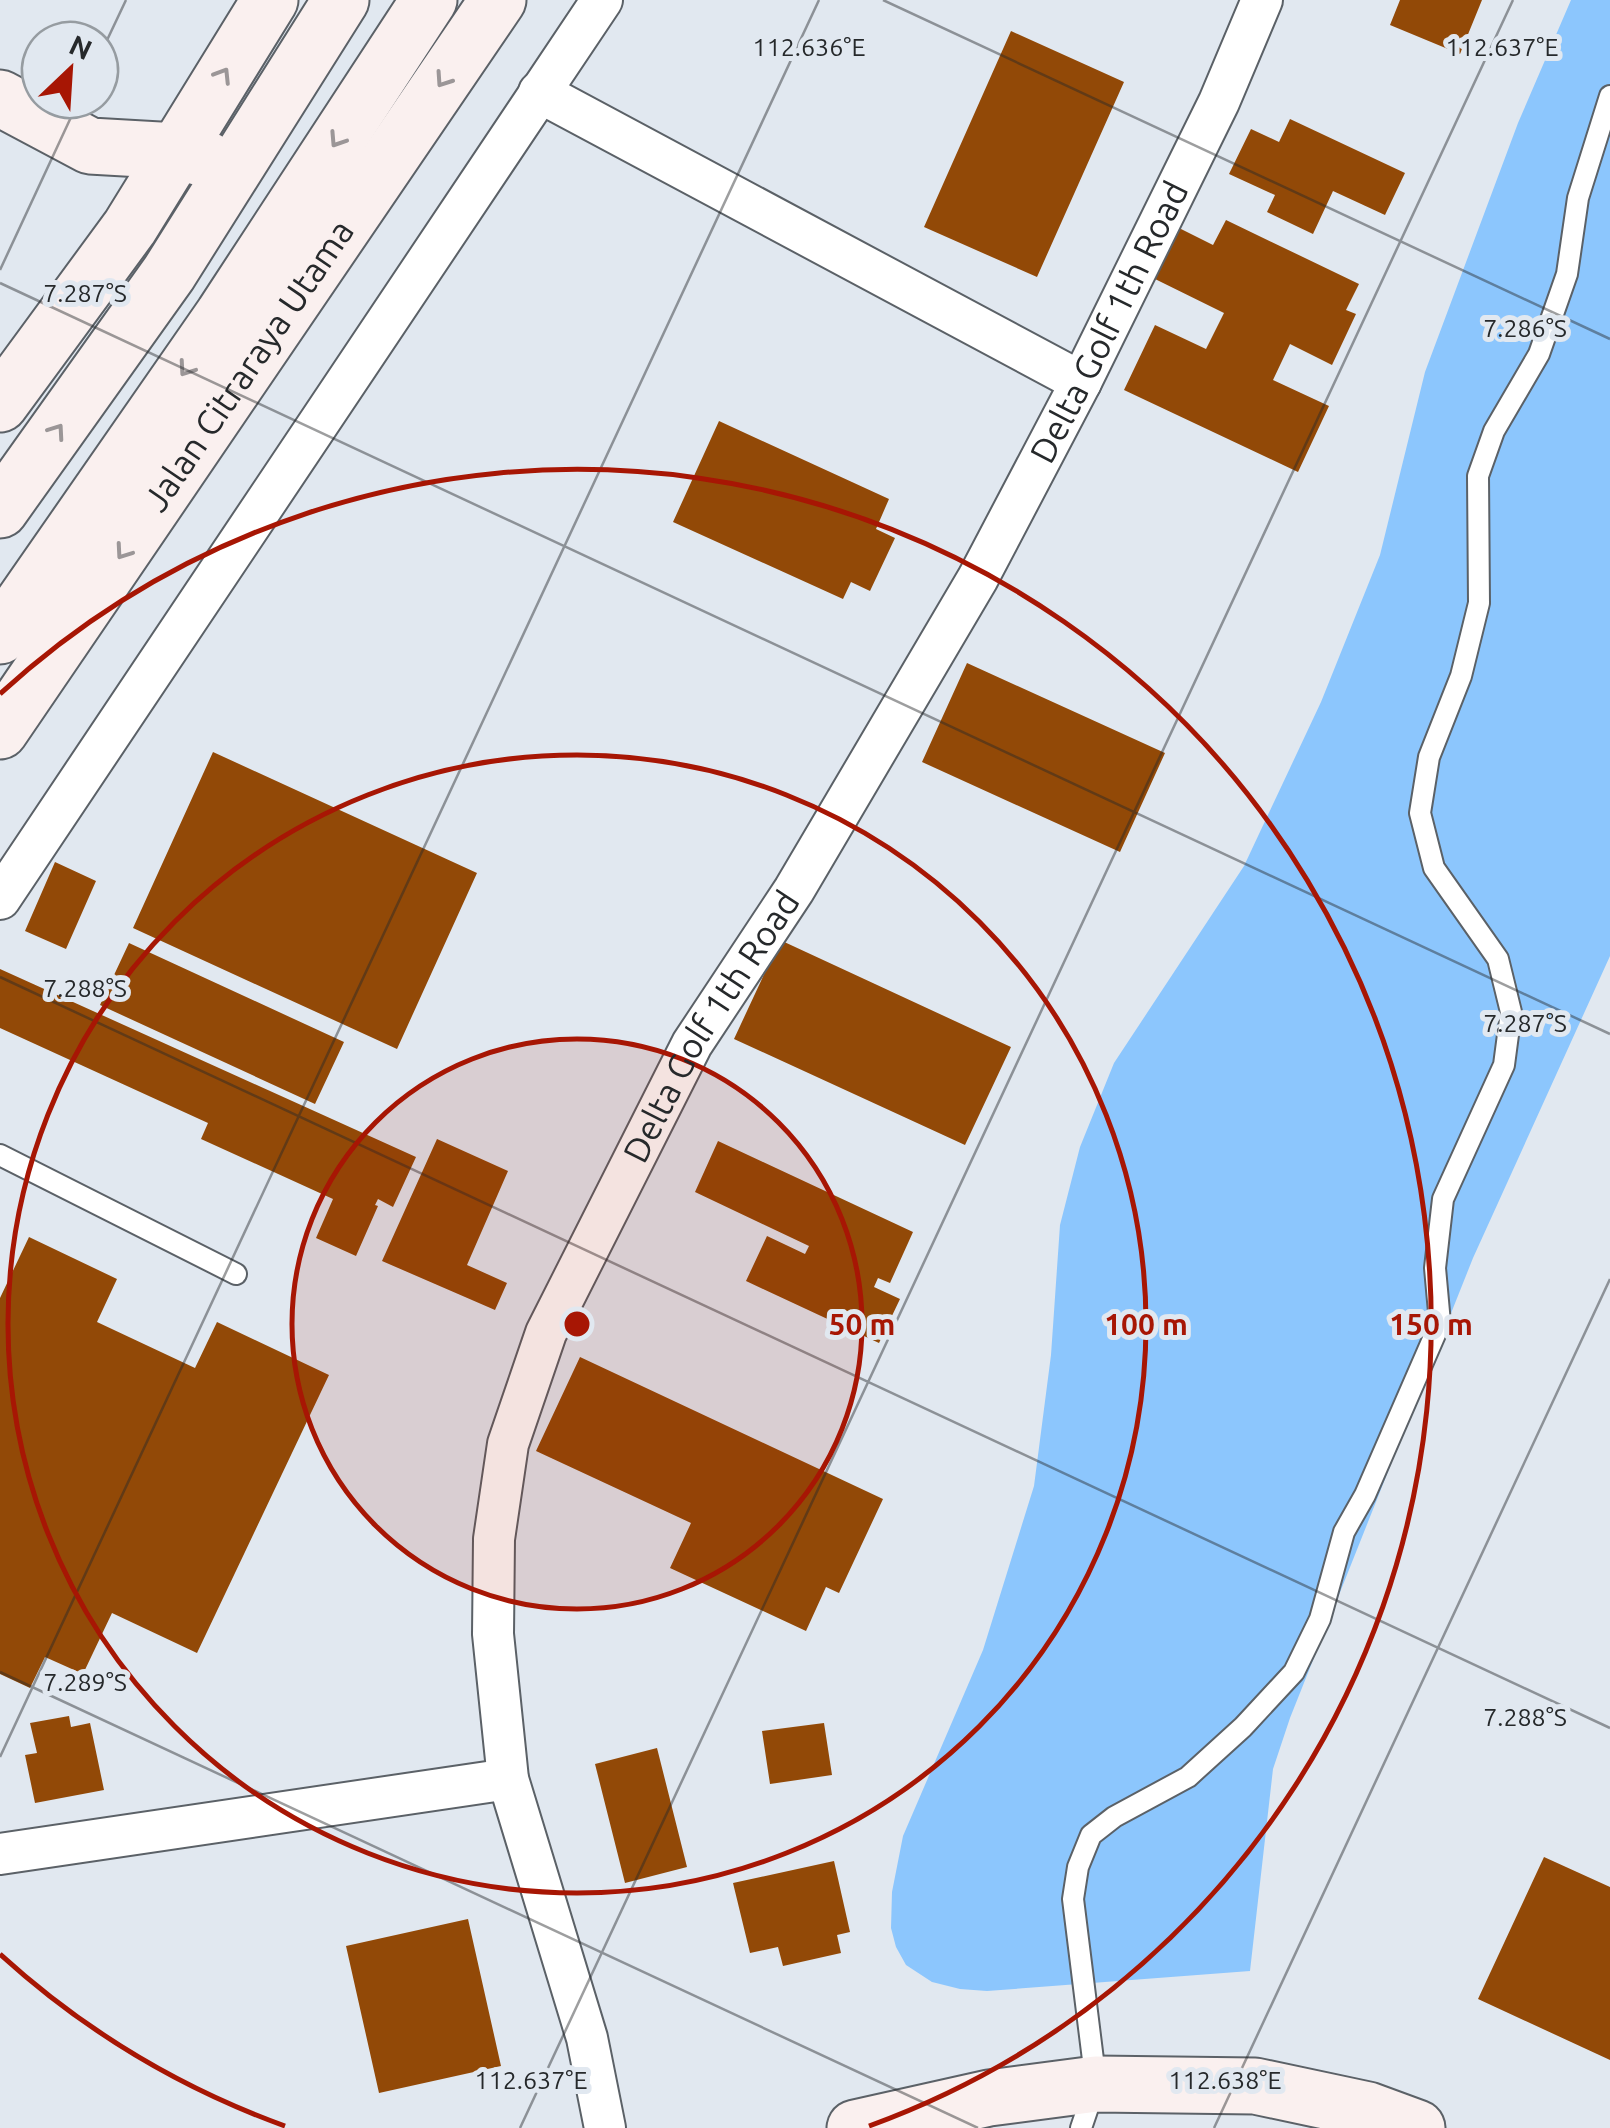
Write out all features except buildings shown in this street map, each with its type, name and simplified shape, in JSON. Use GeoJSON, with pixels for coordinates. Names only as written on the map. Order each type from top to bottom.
{"type":"FeatureCollection","features":[{"type":"Feature","properties":{"kind":"street"},"geometry":{"type":"LineString","coordinates":[[0,404],[130,226],[270,0]]}},
{"type":"Feature","properties":{"kind":"street"},"geometry":{"type":"LineString","coordinates":[[0,510],[169,273],[341,0]]}},
{"type":"Feature","properties":{"kind":"street","name":"Jalan Citraraya Utama"},"geometry":{"type":"LineString","coordinates":[[0,731],[320,214],[430,0]]}},
{"type":"Feature","properties":{"kind":"street","name":"Jalan Citraraya Utama"},"geometry":{"type":"LineString","coordinates":[[320,214],[498,0]]}},
{"type":"Feature","properties":{"kind":"street"},"geometry":{"type":"LineString","coordinates":[[0,899],[602,0]]}},
{"type":"Feature","properties":{"kind":"street","name":"Delta Golf 1th Road"},"geometry":{"type":"LineString","coordinates":[[605,2128],[587,2038],[508,1780],[493,1634],[494,1539],[508,1444],[546,1333],[692,1044],[813,858],[978,578],[1082,382],[1219,102],[1262,0]]}},
{"type":"Feature","properties":{"kind":"street"},"geometry":{"type":"LineString","coordinates":[[539,92],[1082,382]]}},
{"type":"Feature","properties":{"kind":"street"},"geometry":{"type":"LineString","coordinates":[[0,98],[90,146],[177,151],[234,168],[320,214]]}},
{"type":"Feature","properties":{"kind":"street"},"geometry":{"type":"LineString","coordinates":[[90,146],[130,226],[169,273],[245,330]]}},
{"type":"Feature","properties":{"kind":"street","name":"Jalan Citraraya Utama"},"geometry":{"type":"LineString","coordinates":[[0,636],[245,330]]}},
{"type":"Feature","properties":{"kind":"street"},"geometry":{"type":"LineString","coordinates":[[0,1854],[508,1780]]}},
{"type":"Feature","properties":{"kind":"street"},"geometry":{"type":"LineString","coordinates":[[855,2128],[989,2098],[1088,2106],[1255,2086],[1368,2110],[1417,2128]]}},
{"type":"Feature","properties":{"kind":"lane"},"geometry":{"type":"LineString","coordinates":[[1088,2106],[1073,1899],[1078,1867],[1091,1836],[1114,1817],[1188,1777],[1244,1727],[1294,1672],[1320,1619],[1344,1532],[1366,1495],[1440,1323],[1435,1268],[1443,1200],[1504,1065],[1511,1012],[1498,959],[1434,868],[1420,813],[1429,757],[1461,676],[1479,603],[1478,476],[1494,432],[1539,354],[1567,274],[1578,198],[1610,96]]}},
{"type":"Feature","properties":{"kind":"lane"},"geometry":{"type":"LineString","coordinates":[[1,1157],[236,1274]]}},
{"type":"Feature","properties":{"kind":"shaded area"},"geometry":{"type":"Polygon","coordinates":[[[1571,0],[1610,0],[1610,956],[1473,1258],[1290,1718],[1273,1769],[1250,1971],[987,1991],[932,1982],[906,1965],[896,1947],[891,1928],[892,1892],[903,1836],[983,1650],[1034,1486],[1051,1355],[1060,1225],[1080,1147],[1114,1063],[1244,866],[1321,702],[1380,555],[1425,372],[1518,123],[1571,0]]]}}]}
